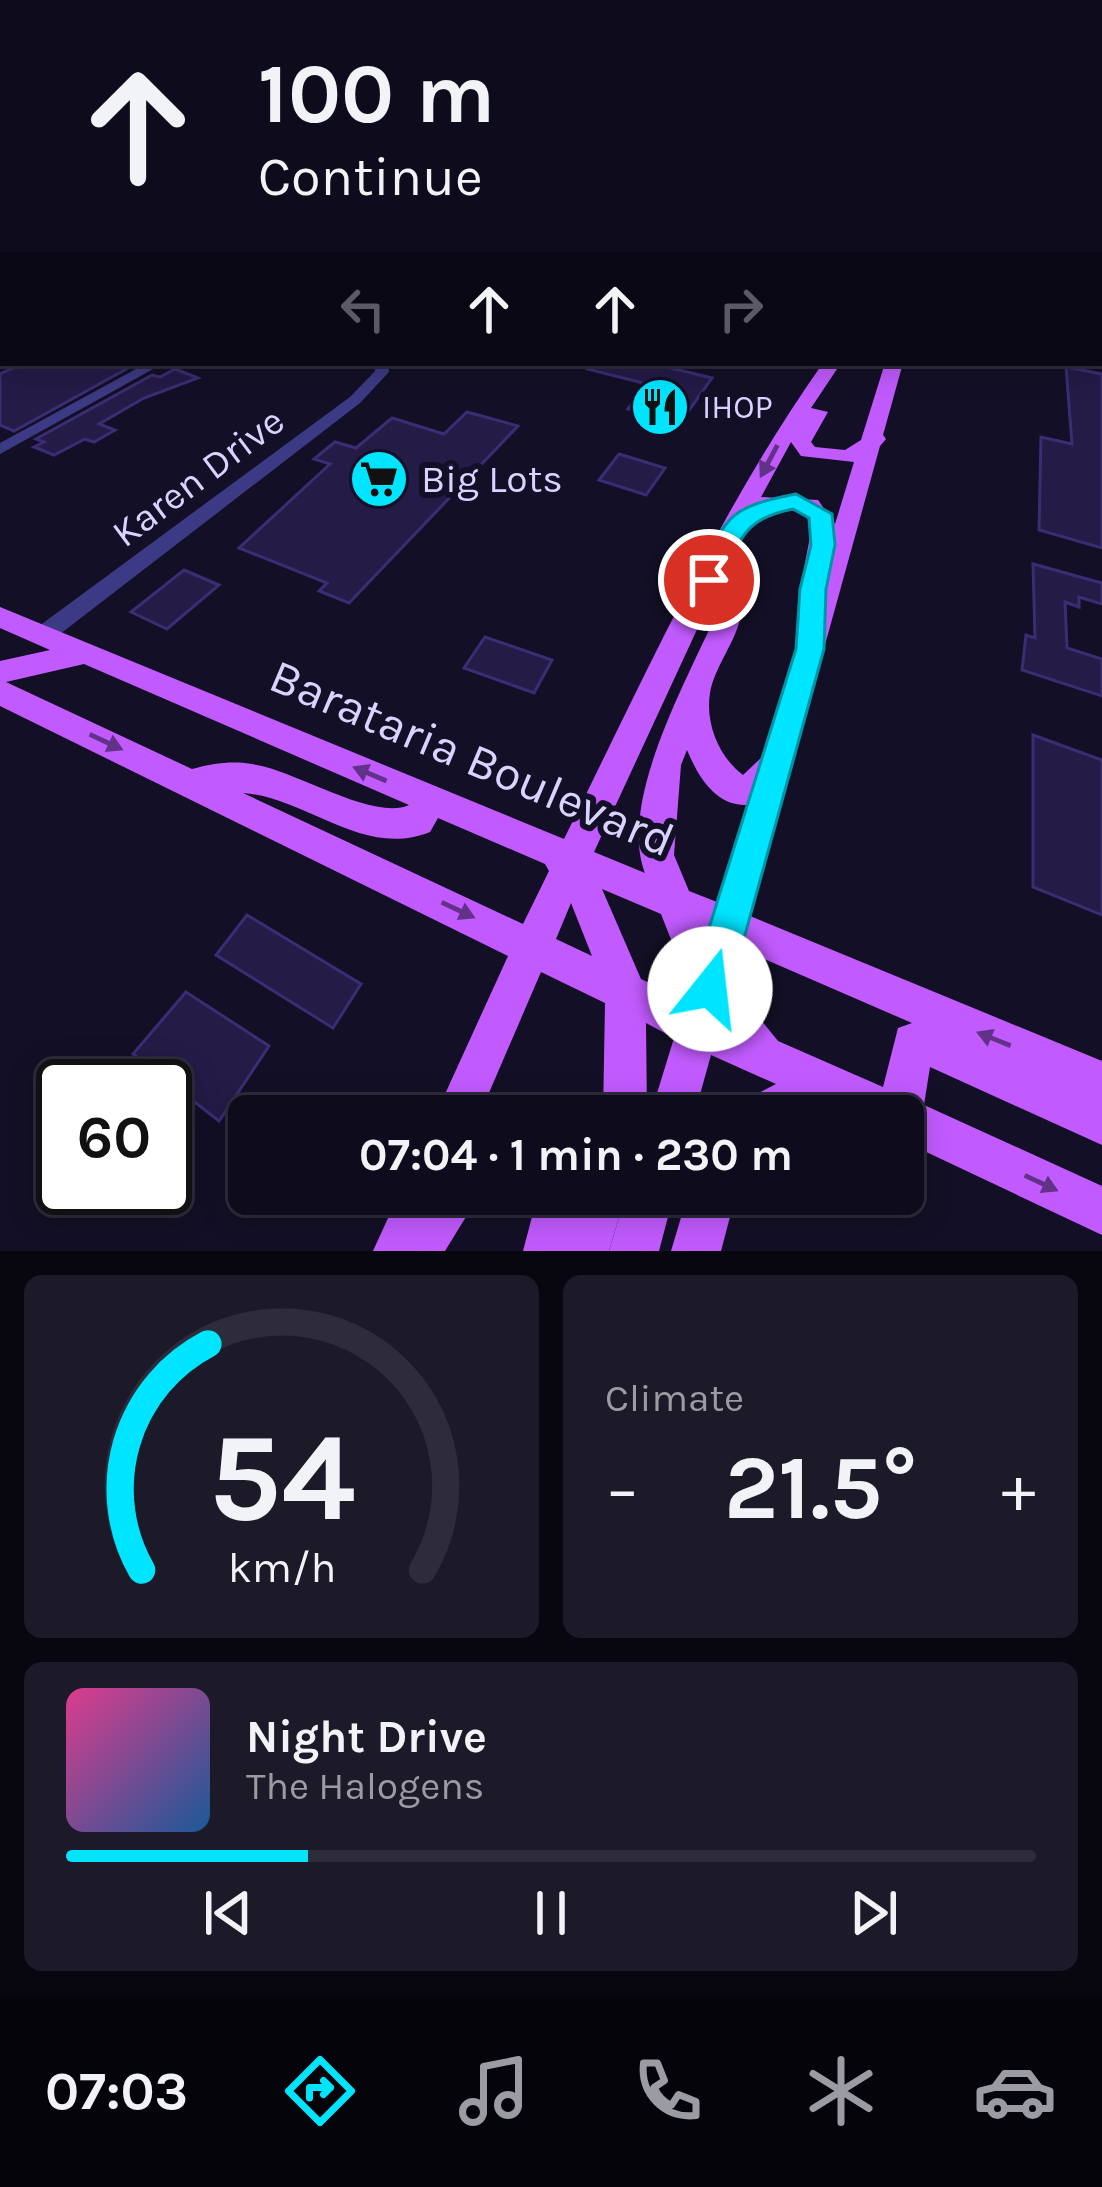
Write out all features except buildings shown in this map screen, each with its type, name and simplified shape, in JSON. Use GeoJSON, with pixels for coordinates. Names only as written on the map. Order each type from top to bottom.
{"type":"FeatureCollection","features":[{"type":"Feature","properties":{"kind":"main road"},"geometry":{"type":"LineString","coordinates":[[466,1095],[565,859],[791,420],[829,366]]}},
{"type":"Feature","properties":{"kind":"main road"},"geometry":{"type":"LineString","coordinates":[[830,366],[822,405],[801,442],[820,456],[849,457],[876,439]]}},
{"type":"Feature","properties":{"kind":"main road"},"geometry":{"type":"LineString","coordinates":[[678,1095],[894,366]]}},
{"type":"Feature","properties":{"kind":"main road"},"geometry":{"type":"LineString","coordinates":[[731,534],[783,500],[810,505],[820,514],[823,545],[813,589],[810,649]]}},
{"type":"Feature","properties":{"kind":"main road"},"geometry":{"type":"LineString","coordinates":[[703,1008],[675,901],[656,856],[659,805],[665,766],[728,619],[731,534]]}},
{"type":"Feature","properties":{"kind":"main road","name":"Barataria Boulevard"},"geometry":{"type":"LineString","coordinates":[[0,617],[1102,1083]]}},
{"type":"Feature","properties":{"kind":"main road"},"geometry":{"type":"LineString","coordinates":[[0,644],[43,635]]}},
{"type":"Feature","properties":{"kind":"main road"},"geometry":{"type":"LineString","coordinates":[[0,672],[85,653]]}},
{"type":"Feature","properties":{"kind":"main road"},"geometry":{"type":"LineString","coordinates":[[696,690],[699,752],[714,775],[738,791],[755,789],[773,767]]}},
{"type":"Feature","properties":{"kind":"main road"},"geometry":{"type":"LineString","coordinates":[[0,692],[625,989],[703,1008],[762,1054],[854,1095]]}},
{"type":"Feature","properties":{"kind":"main road"},"geometry":{"type":"LineString","coordinates":[[193,783],[235,773],[252,776],[404,829],[418,821],[431,800]]}},
{"type":"Feature","properties":{"kind":"main road"},"geometry":{"type":"LineString","coordinates":[[565,859],[592,906],[625,989],[625,1095]]}},
{"type":"Feature","properties":{"kind":"main road"},"geometry":{"type":"LineString","coordinates":[[904,1095],[913,1043],[929,1045],[1102,1123]]}},
{"type":"Feature","properties":{"kind":"main road"},"geometry":{"type":"LineString","coordinates":[[924,1128],[1102,1211]]}},
{"type":"Feature","properties":{"kind":"main road"},"geometry":{"type":"LineString","coordinates":[[398,1251],[414,1215]]}},
{"type":"Feature","properties":{"kind":"main road"},"geometry":{"type":"LineString","coordinates":[[416,1251],[441,1215]]}},
{"type":"Feature","properties":{"kind":"main road"},"geometry":{"type":"LineString","coordinates":[[548,1251],[557,1215]]}},
{"type":"Feature","properties":{"kind":"main road"},"geometry":{"type":"LineString","coordinates":[[584,1251],[595,1215]]}},
{"type":"Feature","properties":{"kind":"main road"},"geometry":{"type":"LineString","coordinates":[[634,1251],[644,1215]]}},
{"type":"Feature","properties":{"kind":"main road"},"geometry":{"type":"LineString","coordinates":[[696,1251],[706,1215]]}},
{"type":"Feature","properties":{"kind":"street"},"geometry":{"type":"LineString","coordinates":[[0,449],[152,366]]}},
{"type":"Feature","properties":{"kind":"street","name":"Karen Drive"},"geometry":{"type":"LineString","coordinates":[[43,635],[355,400],[382,372],[381,366]]}},
{"type":"Feature","properties":{"kind":"place","name":"IHOP"},"geometry":{"type":"Point","coordinates":[660,407]}},
{"type":"Feature","properties":{"kind":"place","name":"Big Lots"},"geometry":{"type":"Point","coordinates":[379,479]}},
{"type":"Feature","properties":{"kind":"route"},"geometry":{"type":"LineString","coordinates":[[709,580],[737,521],[757,508],[768,502],[796,501],[820,514],[823,545],[813,589],[810,649],[710,989]]}}]}
